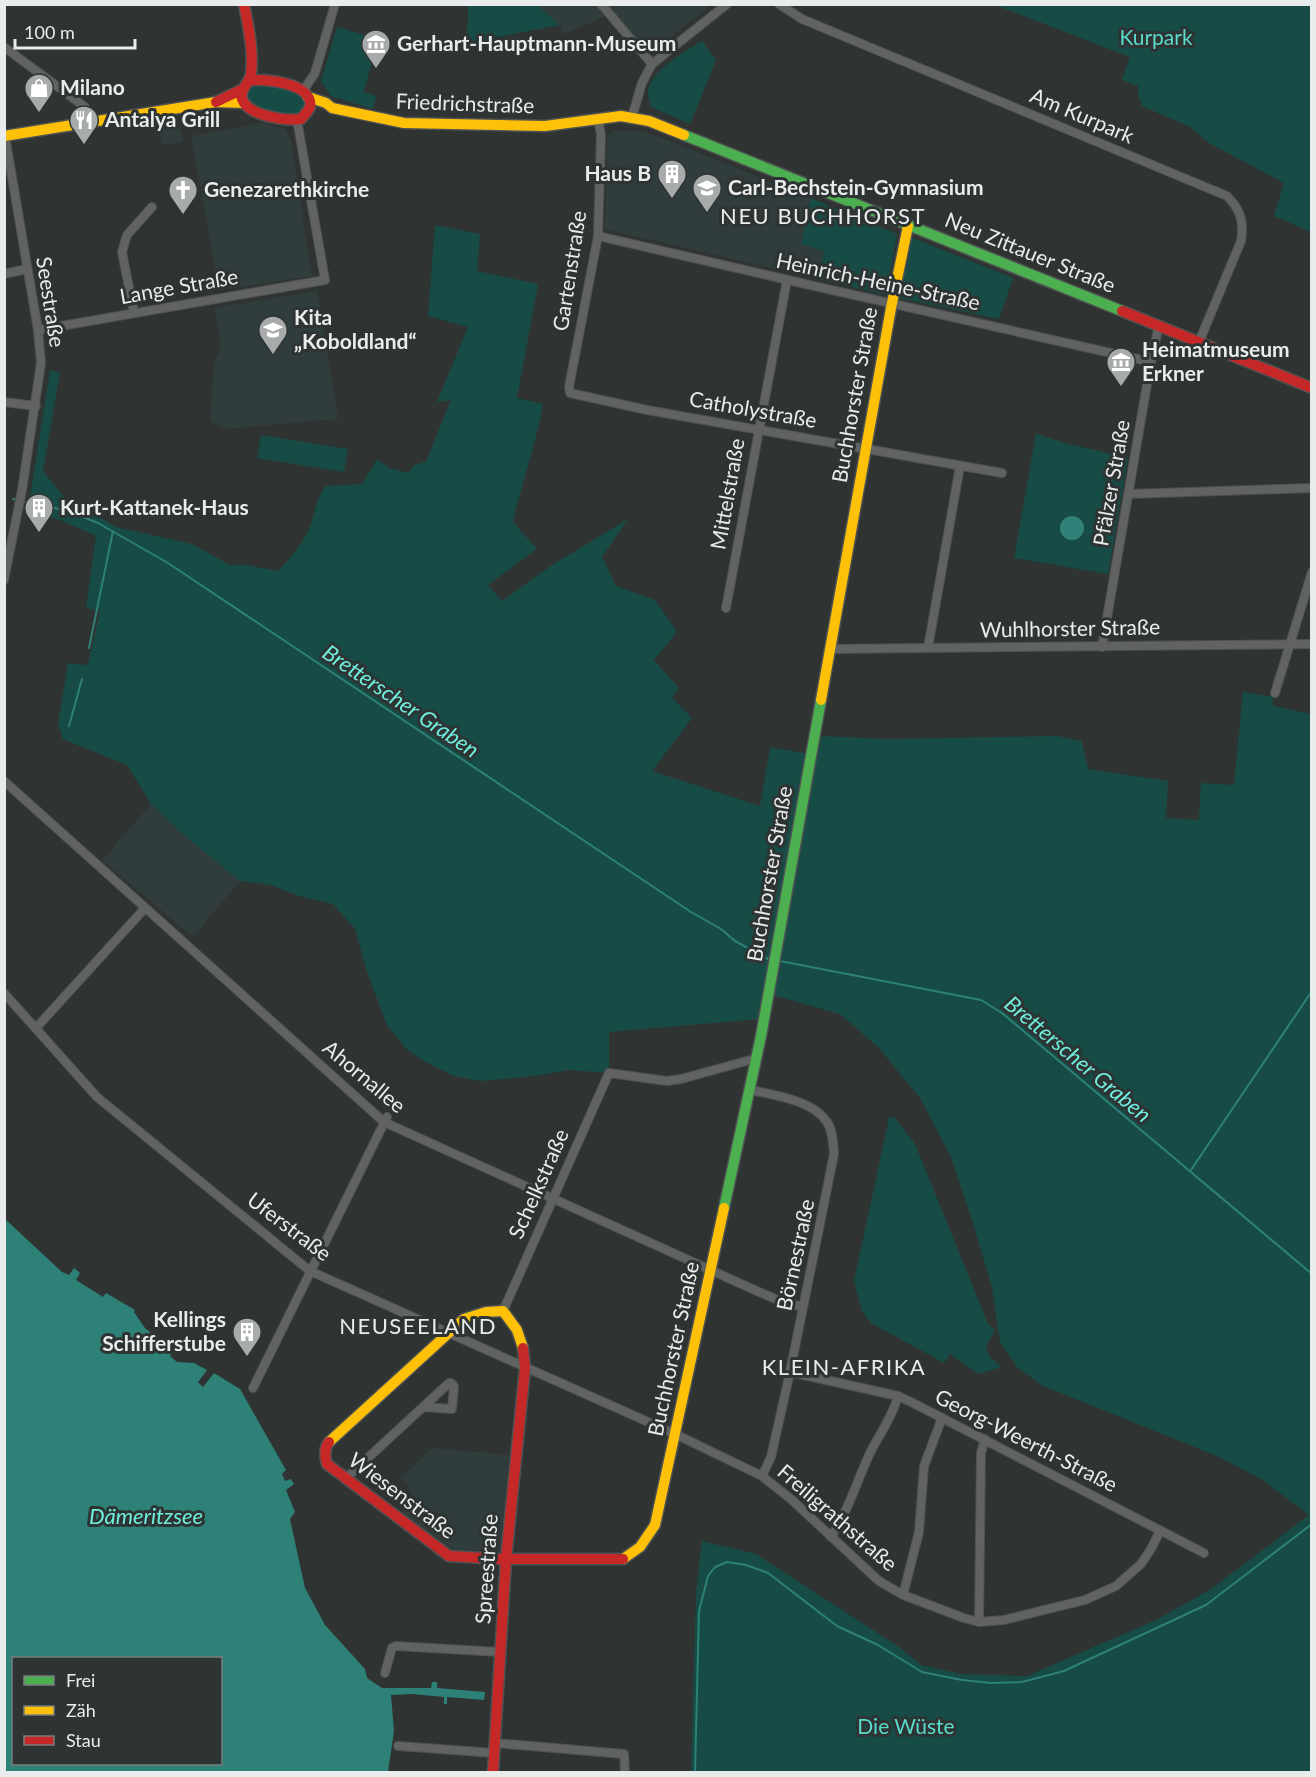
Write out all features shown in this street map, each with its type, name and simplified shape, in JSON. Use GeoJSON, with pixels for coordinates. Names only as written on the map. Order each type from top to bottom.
{"type":"FeatureCollection","features":[{"type":"Feature","properties":{"kind":"street"},"geometry":{"type":"LineString","coordinates":[[216,102],[255,78],[263,78],[252,52],[243,4]]}},
{"type":"Feature","properties":{"kind":"street"},"geometry":{"type":"LineString","coordinates":[[252,52],[242,97],[244,103],[254,111],[287,120],[297,120],[303,117],[310,104],[306,94],[315,74],[335,4]]}},
{"type":"Feature","properties":{"kind":"street"},"geometry":{"type":"LineString","coordinates":[[601,4],[652,64]]}},
{"type":"Feature","properties":{"kind":"street"},"geometry":{"type":"LineString","coordinates":[[632,117],[642,83],[652,64],[727,4]]}},
{"type":"Feature","properties":{"kind":"street","name":"Am Kurpark"},"geometry":{"type":"LineString","coordinates":[[779,4],[802,19],[1227,196],[1241,216],[1243,230],[1237,252],[1199,342]]}},
{"type":"Feature","properties":{"kind":"street"},"geometry":{"type":"LineString","coordinates":[[4,47],[85,107],[91,122]]}},
{"type":"Feature","properties":{"kind":"street","name":"Friedrichstraße"},"geometry":{"type":"LineString","coordinates":[[263,78],[297,87],[332,108]]}},
{"type":"Feature","properties":{"kind":"street"},"geometry":{"type":"LineString","coordinates":[[5,136],[216,102],[244,103]]}},
{"type":"Feature","properties":{"kind":"street","name":"Friedrichstraße"},"geometry":{"type":"LineString","coordinates":[[308,111],[332,108],[390,122],[414,123],[545,126],[598,118]]}},
{"type":"Feature","properties":{"kind":"street","name":"Neu Zittauer Straße"},"geometry":{"type":"LineString","coordinates":[[598,118],[621,116],[655,123],[1160,325],[1311,388]]}},
{"type":"Feature","properties":{"kind":"street","name":"Gartenstraße"},"geometry":{"type":"LineString","coordinates":[[570,393],[569,387],[598,236],[601,135],[598,118]]}},
{"type":"Feature","properties":{"kind":"street","name":"Lange Straße"},"geometry":{"type":"LineString","coordinates":[[38,330],[325,280],[297,120]]}},
{"type":"Feature","properties":{"kind":"street","name":"Seestraße"},"geometry":{"type":"LineString","coordinates":[[4,579],[20,504],[41,363],[38,330],[5,136]]}},
{"type":"Feature","properties":{"kind":"street"},"geometry":{"type":"LineString","coordinates":[[134,313],[122,252],[127,235],[152,207]]}},
{"type":"Feature","properties":{"kind":"street","name":"Buchhorster Straße"},"geometry":{"type":"LineString","coordinates":[[655,1525],[750,1090],[774,969],[865,449],[908,226]]}},
{"type":"Feature","properties":{"kind":"street","name":"Heinrich-Heine-Straße"},"geometry":{"type":"LineString","coordinates":[[598,236],[1151,362]]}},
{"type":"Feature","properties":{"kind":"street"},"geometry":{"type":"LineString","coordinates":[[4,274],[27,269]]}},
{"type":"Feature","properties":{"kind":"street","name":"Mittelstraße"},"geometry":{"type":"LineString","coordinates":[[726,608],[787,280]]}},
{"type":"Feature","properties":{"kind":"street","name":"Pfälzer Straße"},"geometry":{"type":"LineString","coordinates":[[1102,647],[1151,362],[1160,325]]}},
{"type":"Feature","properties":{"kind":"street","name":"Catholystraße"},"geometry":{"type":"LineString","coordinates":[[570,393],[647,410],[1002,473]]}},
{"type":"Feature","properties":{"kind":"street"},"geometry":{"type":"LineString","coordinates":[[4,402],[36,406]]}},
{"type":"Feature","properties":{"kind":"street"},"geometry":{"type":"LineString","coordinates":[[928,648],[960,466]]}},
{"type":"Feature","properties":{"kind":"street"},"geometry":{"type":"LineString","coordinates":[[1129,494],[1311,488]]}},
{"type":"Feature","properties":{"kind":"street"},"geometry":{"type":"LineString","coordinates":[[1275,693],[1311,572]]}},
{"type":"Feature","properties":{"kind":"street","name":"Wuhlhorster Straße"},"geometry":{"type":"LineString","coordinates":[[830,649],[1311,644]]}},
{"type":"Feature","properties":{"kind":"street","name":"Ahornallee"},"geometry":{"type":"LineString","coordinates":[[4,781],[386,1120],[759,1292],[785,1303],[803,1307]]}},
{"type":"Feature","properties":{"kind":"street"},"geometry":{"type":"LineString","coordinates":[[36,1028],[145,908]]}},
{"type":"Feature","properties":{"kind":"street","name":"Uferstraße"},"geometry":{"type":"LineString","coordinates":[[4,993],[97,1097],[310,1271],[675,1434]]}},
{"type":"Feature","properties":{"kind":"street","name":"Schelkstraße"},"geometry":{"type":"LineString","coordinates":[[504,1311],[609,1073],[667,1081],[756,1060]]}},
{"type":"Feature","properties":{"kind":"street","name":"Börnestraße"},"geometry":{"type":"LineString","coordinates":[[750,1090],[785,1097],[803,1105],[826,1121],[832,1135],[832,1166],[790,1372],[771,1457],[762,1476]]}},
{"type":"Feature","properties":{"kind":"street"},"geometry":{"type":"LineString","coordinates":[[253,1388],[386,1120]]}},
{"type":"Feature","properties":{"kind":"street"},"geometry":{"type":"LineString","coordinates":[[447,1333],[459,1322],[474,1314],[504,1311],[519,1334],[524,1349],[525,1368]]}},
{"type":"Feature","properties":{"kind":"street","name":"Wiesenstraße"},"geometry":{"type":"LineString","coordinates":[[447,1333],[327,1444],[325,1456],[327,1464],[449,1556],[618,1560],[626,1558],[648,1539],[655,1525]]}},
{"type":"Feature","properties":{"kind":"street","name":"Spreestraße"},"geometry":{"type":"LineString","coordinates":[[493,1773],[506,1559],[525,1368]]}},
{"type":"Feature","properties":{"kind":"street","name":"Georg-Weerth-Straße"},"geometry":{"type":"LineString","coordinates":[[790,1372],[898,1396],[1204,1553]]}},
{"type":"Feature","properties":{"kind":"street"},"geometry":{"type":"LineString","coordinates":[[831,1537],[849,1507],[870,1452],[895,1407],[898,1396]]}},
{"type":"Feature","properties":{"kind":"street"},"geometry":{"type":"LineString","coordinates":[[345,1479],[423,1407]]}},
{"type":"Feature","properties":{"kind":"street"},"geometry":{"type":"LineString","coordinates":[[903,1595],[919,1532],[924,1466],[942,1418]]}},
{"type":"Feature","properties":{"kind":"street","name":"Freiligrathstraße"},"geometry":{"type":"LineString","coordinates":[[675,1434],[762,1476],[792,1500],[879,1581],[903,1595],[980,1622],[1004,1620],[1085,1600],[1107,1591],[1142,1564],[1160,1531]]}},
{"type":"Feature","properties":{"kind":"street"},"geometry":{"type":"LineString","coordinates":[[980,1622],[981,1453],[985,1439]]}},
{"type":"Feature","properties":{"kind":"street"},"geometry":{"type":"LineString","coordinates":[[385,1673],[392,1648],[396,1646],[500,1652]]}},
{"type":"Feature","properties":{"kind":"street"},"geometry":{"type":"LineString","coordinates":[[398,1746],[624,1754],[625,1773]]}},
{"type":"Feature","properties":{"kind":"shaded area"},"geometry":{"type":"Polygon","coordinates":[[[537,5],[595,5],[605,17],[563,34],[560,25],[537,5]]]}},
{"type":"Feature","properties":{"kind":"shaded area"},"geometry":{"type":"Polygon","coordinates":[[[607,5],[709,6],[655,51],[651,46],[647,50],[607,5]]]}},
{"type":"Feature","properties":{"kind":"shaded area"},"geometry":{"type":"Polygon","coordinates":[[[262,123],[285,129],[291,140],[312,276],[219,290],[191,136],[262,123]]]}},
{"type":"Feature","properties":{"kind":"shaded area"},"geometry":{"type":"Polygon","coordinates":[[[179,124],[183,142],[162,145],[159,127],[179,124]]]}},
{"type":"Feature","properties":{"kind":"shaded area","name":"Carl-Bechstein-Gymnasium"},"geometry":{"type":"Polygon","coordinates":[[[615,130],[638,131],[660,137],[811,198],[801,244],[824,251],[818,279],[605,229],[607,137],[615,130]]]}},
{"type":"Feature","properties":{"kind":"shaded area","name":"Kita „Koboldland“"},"geometry":{"type":"Polygon","coordinates":[[[317,291],[338,419],[224,429],[210,421],[214,362],[221,348],[214,308],[317,291]]]}},
{"type":"Feature","properties":{"kind":"shaded area"},"geometry":{"type":"Polygon","coordinates":[[[151,804],[184,835],[240,881],[193,937],[102,860],[151,804]]]}},
{"type":"Feature","properties":{"kind":"shaded area"},"geometry":{"type":"Polygon","coordinates":[[[433,1448],[509,1455],[500,1551],[454,1550],[400,1514],[412,1497],[408,1487],[400,1478],[433,1448]]]}},
{"type":"Feature","properties":{"kind":"green space"},"geometry":{"type":"Polygon","coordinates":[[[466,5],[537,5],[560,25],[467,43],[468,8],[466,5]]]}},
{"type":"Feature","properties":{"kind":"green space","name":"Kurpark"},"geometry":{"type":"Polygon","coordinates":[[[995,5],[1311,5],[1311,232],[1274,216],[1284,183],[1209,143],[1190,127],[1142,106],[1138,96],[1138,86],[1122,80],[1130,57],[995,5]]]}},
{"type":"Feature","properties":{"kind":"green space"},"geometry":{"type":"Polygon","coordinates":[[[337,27],[378,39],[364,92],[376,96],[373,109],[331,96],[321,81],[337,27]]]}},
{"type":"Feature","properties":{"kind":"green space"},"geometry":{"type":"Polygon","coordinates":[[[702,41],[716,60],[690,124],[651,107],[648,93],[654,77],[669,62],[702,41]]]}},
{"type":"Feature","properties":{"kind":"green space"},"geometry":{"type":"Polygon","coordinates":[[[260,83],[294,91],[304,98],[302,111],[298,114],[287,115],[253,105],[246,91],[253,84],[260,83]]]}},
{"type":"Feature","properties":{"kind":"green space"},"geometry":{"type":"Polygon","coordinates":[[[811,198],[897,234],[886,295],[818,279],[824,251],[801,244],[811,198]]]}},
{"type":"Feature","properties":{"kind":"green space","name":"Die Wüste"},"geometry":{"type":"Polygon","coordinates":[[[435,225],[480,234],[477,271],[538,284],[517,398],[543,404],[513,522],[537,549],[488,585],[502,601],[549,567],[628,519],[602,557],[616,586],[655,600],[677,632],[654,660],[679,688],[672,698],[692,718],[652,771],[760,806],[770,747],[815,755],[820,736],[886,739],[1057,736],[1082,741],[1088,769],[1168,781],[1166,818],[1199,820],[1201,783],[1234,785],[1243,692],[1273,697],[1273,706],[1311,714],[1311,1772],[691,1772],[696,1594],[702,1541],[756,1554],[896,1645],[921,1665],[961,1674],[1027,1676],[1156,1620],[1211,1589],[1309,1515],[1261,1479],[1219,1457],[1041,1385],[1017,1367],[1000,1342],[992,1288],[951,1157],[920,1098],[878,1047],[840,1014],[769,994],[760,1019],[609,1032],[609,1073],[568,1070],[536,1076],[480,1081],[454,1076],[406,1049],[387,1025],[367,972],[355,929],[333,904],[299,896],[271,885],[240,881],[184,835],[151,804],[127,765],[63,739],[58,724],[68,663],[88,665],[100,611],[86,608],[96,536],[60,520],[28,511],[50,370],[60,372],[43,471],[62,495],[116,527],[192,544],[230,565],[246,565],[278,571],[296,551],[307,533],[326,486],[362,484],[377,459],[389,468],[409,473],[416,465],[426,462],[451,400],[437,402],[468,327],[428,316],[435,225]]]}},
{"type":"Feature","properties":{"kind":"green space"},"geometry":{"type":"Polygon","coordinates":[[[910,237],[1013,278],[999,319],[899,298],[910,237]]]}},
{"type":"Feature","properties":{"kind":"green space"},"geometry":{"type":"Polygon","coordinates":[[[1036,434],[1128,458],[1108,574],[1014,558],[1036,434]]]}},
{"type":"Feature","properties":{"kind":"green space"},"geometry":{"type":"Polygon","coordinates":[[[261,435],[348,449],[344,472],[257,458],[261,435]]]}},
{"type":"Feature","properties":{"kind":"green space"},"geometry":{"type":"Polygon","coordinates":[[[894,1117],[915,1144],[988,1324],[995,1330],[986,1346],[989,1356],[1001,1367],[978,1374],[950,1354],[944,1363],[871,1323],[862,1311],[854,1281],[888,1123],[887,1118],[894,1117]]]}},
{"type":"Feature","properties":{"kind":"water"},"geometry":{"type":"Polygon","coordinates":[[[1072,516],[1081,519],[1084,528],[1081,537],[1072,540],[1063,537],[1060,528],[1063,519],[1072,516]]]}},
{"type":"Feature","properties":{"kind":"water","name":"Dämeritzsee"},"geometry":{"type":"Polygon","coordinates":[[[5,1219],[62,1272],[69,1275],[74,1268],[80,1273],[76,1280],[103,1297],[106,1293],[135,1310],[134,1312],[145,1328],[173,1352],[170,1356],[177,1362],[194,1363],[207,1370],[198,1382],[203,1387],[214,1373],[240,1389],[286,1470],[282,1474],[285,1481],[291,1479],[294,1484],[286,1490],[295,1512],[290,1519],[305,1588],[325,1625],[365,1669],[367,1678],[382,1688],[431,1688],[432,1682],[437,1682],[437,1688],[485,1692],[484,1700],[447,1697],[447,1704],[444,1704],[444,1697],[391,1695],[394,1731],[388,1772],[5,1772],[5,1219]]]}},
{"type":"Feature","properties":{"kind":"waterway","name":"Bretterscher Graben"},"geometry":{"type":"LineString","coordinates":[[13,499],[68,511],[98,523],[168,563],[691,912],[721,929],[735,941],[768,959]]}},
{"type":"Feature","properties":{"kind":"waterway"},"geometry":{"type":"LineString","coordinates":[[89,648],[113,531]]}},
{"type":"Feature","properties":{"kind":"waterway"},"geometry":{"type":"LineString","coordinates":[[69,726],[82,679]]}},
{"type":"Feature","properties":{"kind":"waterway","name":"Bretterscher Graben"},"geometry":{"type":"LineString","coordinates":[[780,961],[981,1000],[1002,1013],[1312,1274]]}},
{"type":"Feature","properties":{"kind":"waterway"},"geometry":{"type":"LineString","coordinates":[[1191,1170],[1312,991]]}},
{"type":"Feature","properties":{"kind":"waterway"},"geometry":{"type":"LineString","coordinates":[[695,1772],[699,1611],[708,1576],[715,1567],[727,1562],[746,1565],[768,1573],[837,1626],[878,1645],[922,1672],[991,1683],[1022,1682],[1064,1671],[1206,1605],[1312,1524]]}},
{"type":"Feature","properties":{"kind":"traffic: fast"},"geometry":{"type":"LineString","coordinates":[[684,135],[1122,311]]}},
{"type":"Feature","properties":{"kind":"traffic: fast"},"geometry":{"type":"LineString","coordinates":[[724,1208],[761,1036],[821,700]]}},
{"type":"Feature","properties":{"kind":"traffic: slow"},"geometry":{"type":"LineString","coordinates":[[308,97],[326,103],[332,108],[404,123],[545,126],[621,116],[649,121],[684,135]]}},
{"type":"Feature","properties":{"kind":"traffic: slow"},"geometry":{"type":"LineString","coordinates":[[4,136],[216,102],[244,103]]}},
{"type":"Feature","properties":{"kind":"traffic: slow"},"geometry":{"type":"LineString","coordinates":[[821,700],[891,308],[908,226]]}},
{"type":"Feature","properties":{"kind":"traffic: slow"},"geometry":{"type":"LineString","coordinates":[[623,1559],[640,1547],[655,1525],[724,1208]]}},
{"type":"Feature","properties":{"kind":"traffic: slow"},"geometry":{"type":"LineString","coordinates":[[329,1442],[464,1319],[486,1312],[503,1311],[517,1330],[523,1348]]}},
{"type":"Feature","properties":{"kind":"traffic: jam"},"geometry":{"type":"LineString","coordinates":[[244,4],[252,65],[250,77],[241,95],[242,99],[252,110],[277,118],[301,119],[310,107],[305,93],[297,88],[276,81],[249,81]]}},
{"type":"Feature","properties":{"kind":"traffic: jam"},"geometry":{"type":"LineString","coordinates":[[216,102],[243,89]]}},
{"type":"Feature","properties":{"kind":"traffic: jam"},"geometry":{"type":"LineString","coordinates":[[1122,311],[1312,388]]}},
{"type":"Feature","properties":{"kind":"traffic: jam"},"geometry":{"type":"LineString","coordinates":[[493,1772],[506,1559],[525,1368],[523,1348]]}},
{"type":"Feature","properties":{"kind":"traffic: jam"},"geometry":{"type":"LineString","coordinates":[[329,1442],[325,1453],[327,1464],[449,1556],[499,1559],[623,1559]]}},
{"type":"Feature","properties":{"kind":"place","name":"Gerhart-Hauptmann-Museum"},"geometry":{"type":"Point","coordinates":[376,70]}},
{"type":"Feature","properties":{"kind":"place","name":"Milano"},"geometry":{"type":"Point","coordinates":[39,114]}},
{"type":"Feature","properties":{"kind":"place","name":"Antalya Grill"},"geometry":{"type":"Point","coordinates":[84,146]}},
{"type":"Feature","properties":{"kind":"place","name":"Haus B"},"geometry":{"type":"Point","coordinates":[672,200]}},
{"type":"Feature","properties":{"kind":"place","name":"Carl-Bechstein-Gymnasium"},"geometry":{"type":"Point","coordinates":[707,214]}},
{"type":"Feature","properties":{"kind":"place","name":"Genezarethkirche"},"geometry":{"type":"Point","coordinates":[183,216]}},
{"type":"Feature","properties":{"kind":"place","name":"Kita „Koboldland“"},"geometry":{"type":"Point","coordinates":[273,356]}},
{"type":"Feature","properties":{"kind":"place","name":"Heimatmuseum Erkner"},"geometry":{"type":"Point","coordinates":[1121,388]}},
{"type":"Feature","properties":{"kind":"place","name":"Kurt-Kattanek-Haus"},"geometry":{"type":"Point","coordinates":[39,534]}},
{"type":"Feature","properties":{"kind":"place","name":"Kellings Schifferstube"},"geometry":{"type":"Point","coordinates":[247,1358]}},
{"type":"Feature","properties":{"kind":"district","name":"NEU BUCHHORST"},"geometry":{"type":"Point","coordinates":[823,216]}},
{"type":"Feature","properties":{"kind":"district","name":"NEUSEELAND"},"geometry":{"type":"Point","coordinates":[418,1326]}},
{"type":"Feature","properties":{"kind":"district","name":"KLEIN-AFRIKA"},"geometry":{"type":"Point","coordinates":[844,1367]}}]}
